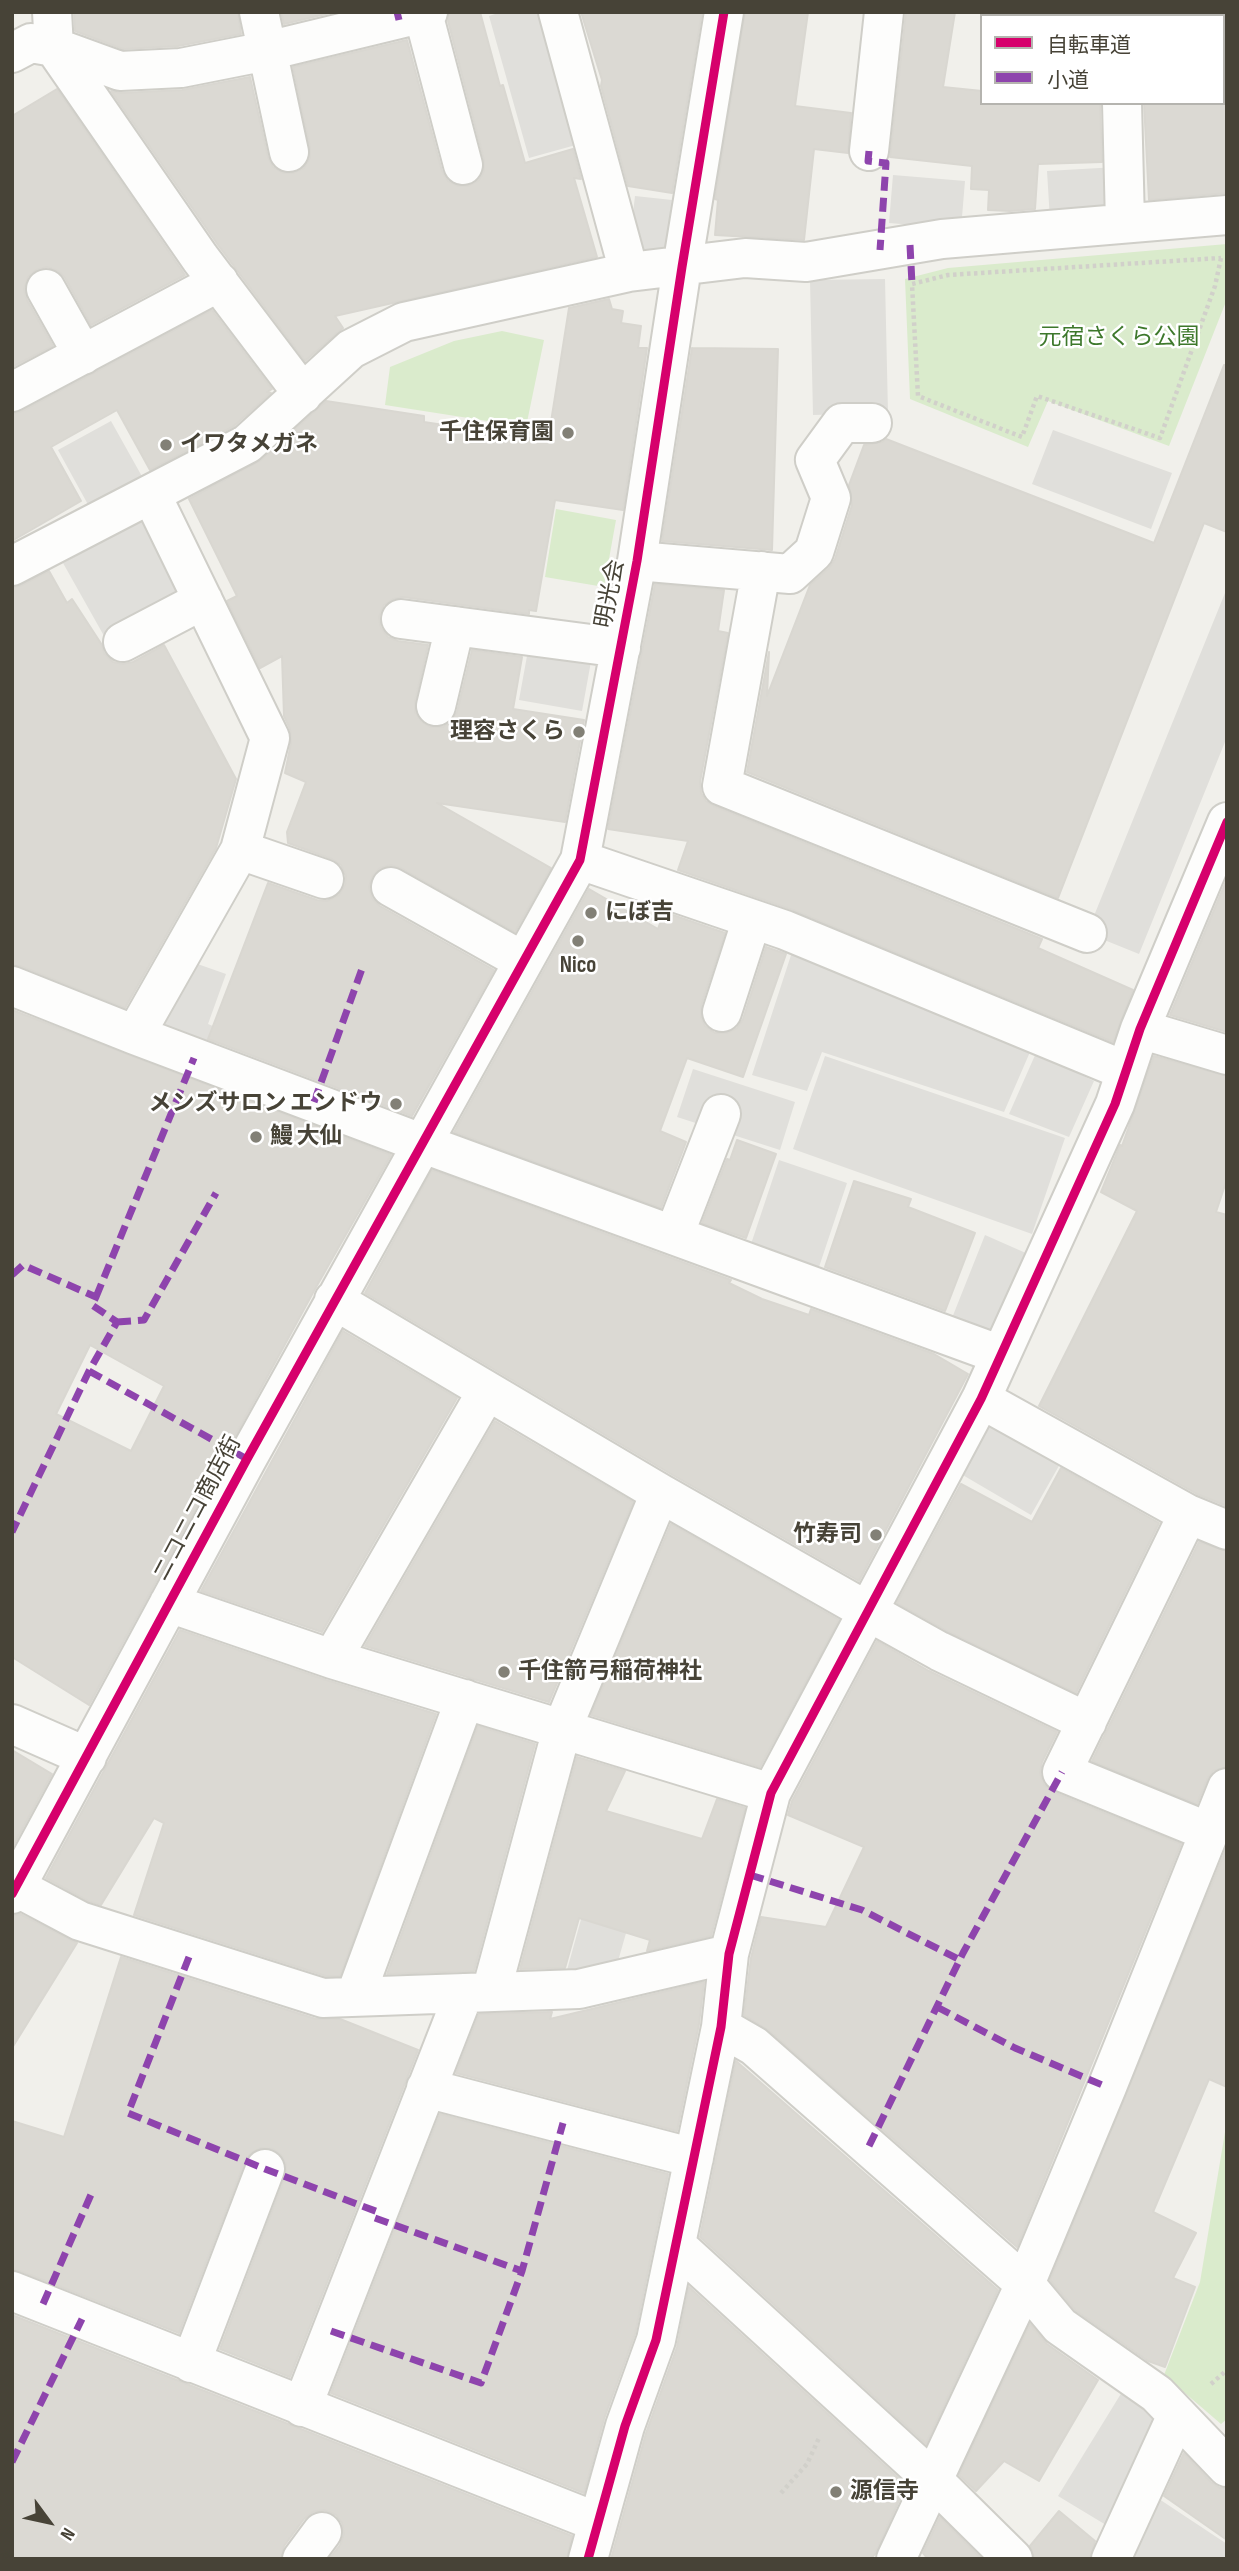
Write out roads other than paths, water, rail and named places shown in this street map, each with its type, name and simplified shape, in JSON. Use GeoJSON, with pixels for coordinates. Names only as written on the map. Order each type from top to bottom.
{"type":"FeatureCollection","features":[{"type":"Feature","properties":{"kind":"street"},"geometry":{"type":"LineString","coordinates":[[259,12],[289,152]]}},
{"type":"Feature","properties":{"kind":"street"},"geometry":{"type":"LineString","coordinates":[[558,12],[629,272]]}},
{"type":"Feature","properties":{"kind":"street","name":"明光会"},"geometry":{"type":"LineString","coordinates":[[421,1143],[580,860],[638,561],[724,12]]}},
{"type":"Feature","properties":{"kind":"street"},"geometry":{"type":"LineString","coordinates":[[869,151],[884,12]]}},
{"type":"Feature","properties":{"kind":"street"},"geometry":{"type":"LineString","coordinates":[[53,29],[120,71],[181,68],[267,51],[426,13],[463,165]]}},
{"type":"Feature","properties":{"kind":"street"},"geometry":{"type":"LineString","coordinates":[[12,53],[53,29]]}},
{"type":"Feature","properties":{"kind":"street"},"geometry":{"type":"LineString","coordinates":[[53,29],[219,282],[303,394]]}},
{"type":"Feature","properties":{"kind":"street"},"geometry":{"type":"LineString","coordinates":[[1122,105],[1125,223]]}},
{"type":"Feature","properties":{"kind":"street"},"geometry":{"type":"LineString","coordinates":[[12,566],[247,444],[351,349],[404,322],[629,272],[745,258],[806,262],[942,239],[1227,215]]}},
{"type":"Feature","properties":{"kind":"street"},"geometry":{"type":"LineString","coordinates":[[12,392],[219,282]]}},
{"type":"Feature","properties":{"kind":"street"},"geometry":{"type":"LineString","coordinates":[[46,289],[83,355]]}},
{"type":"Feature","properties":{"kind":"street"},"geometry":{"type":"LineString","coordinates":[[638,561],[790,574],[814,552],[831,498],[815,460],[842,423],[872,422]]}},
{"type":"Feature","properties":{"kind":"street"},"geometry":{"type":"LineString","coordinates":[[135,1035],[240,850],[270,738],[150,494]]}},
{"type":"Feature","properties":{"kind":"street"},"geometry":{"type":"LineString","coordinates":[[761,571],[722,786],[1087,933]]}},
{"type":"Feature","properties":{"kind":"street"},"geometry":{"type":"LineString","coordinates":[[124,642],[203,600]]}},
{"type":"Feature","properties":{"kind":"street"},"geometry":{"type":"LineString","coordinates":[[401,618],[621,648]]}},
{"type":"Feature","properties":{"kind":"street"},"geometry":{"type":"LineString","coordinates":[[436,706],[455,626]]}},
{"type":"Feature","properties":{"kind":"street"},"geometry":{"type":"LineString","coordinates":[[588,2559],[625,2426],[656,2340],[721,2027],[729,1954],[772,1793],[981,1399],[1115,1104],[1140,1029],[1227,822]]}},
{"type":"Feature","properties":{"kind":"street"},"geometry":{"type":"LineString","coordinates":[[240,850],[324,879]]}},
{"type":"Feature","properties":{"kind":"street"},"geometry":{"type":"LineString","coordinates":[[580,860],[752,919],[1126,1071]]}},
{"type":"Feature","properties":{"kind":"street"},"geometry":{"type":"LineString","coordinates":[[391,887],[523,961]]}},
{"type":"Feature","properties":{"kind":"street"},"geometry":{"type":"LineString","coordinates":[[722,1012],[752,919]]}},
{"type":"Feature","properties":{"kind":"street"},"geometry":{"type":"LineString","coordinates":[[12,986],[421,1143],[1001,1355]]}},
{"type":"Feature","properties":{"kind":"street"},"geometry":{"type":"LineString","coordinates":[[1140,1029],[1227,1055]]}},
{"type":"Feature","properties":{"kind":"street"},"geometry":{"type":"LineString","coordinates":[[674,1235],[721,1114]]}},
{"type":"Feature","properties":{"kind":"street","name":"ニコニコ商店街"},"geometry":{"type":"LineString","coordinates":[[14,1891],[421,1143]]}},
{"type":"Feature","properties":{"kind":"street"},"geometry":{"type":"LineString","coordinates":[[334,1300],[660,1493],[869,1612],[939,1651],[1087,1722]]}},
{"type":"Feature","properties":{"kind":"street"},"geometry":{"type":"LineString","coordinates":[[332,1659],[487,1391]]}},
{"type":"Feature","properties":{"kind":"street"},"geometry":{"type":"LineString","coordinates":[[981,1399],[1188,1514],[1227,1530]]}},
{"type":"Feature","properties":{"kind":"street"},"geometry":{"type":"LineString","coordinates":[[302,2407],[426,2088],[478,1993],[562,1729],[660,1493]]}},
{"type":"Feature","properties":{"kind":"street"},"geometry":{"type":"LineString","coordinates":[[1188,1514],[1062,1772],[1209,1832]]}},
{"type":"Feature","properties":{"kind":"street"},"geometry":{"type":"LineString","coordinates":[[169,1603],[332,1659],[772,1793]]}},
{"type":"Feature","properties":{"kind":"street"},"geometry":{"type":"LineString","coordinates":[[355,1997],[465,1699]]}},
{"type":"Feature","properties":{"kind":"street"},"geometry":{"type":"LineString","coordinates":[[12,1724],[87,1757]]}},
{"type":"Feature","properties":{"kind":"street"},"geometry":{"type":"LineString","coordinates":[[896,2559],[1025,2284],[1227,1788]]}},
{"type":"Feature","properties":{"kind":"street"},"geometry":{"type":"LineString","coordinates":[[14,1891],[80,1921],[323,1998],[579,1989],[729,1954]]}},
{"type":"Feature","properties":{"kind":"street"},"geometry":{"type":"LineString","coordinates":[[721,2027],[754,2046],[1025,2284],[1060,2326],[1157,2394],[1227,2468]]}},
{"type":"Feature","properties":{"kind":"street"},"geometry":{"type":"LineString","coordinates":[[426,2088],[694,2158]]}},
{"type":"Feature","properties":{"kind":"street"},"geometry":{"type":"LineString","coordinates":[[191,2363],[265,2169]]}},
{"type":"Feature","properties":{"kind":"street"},"geometry":{"type":"LineString","coordinates":[[677,2246],[932,2479],[1013,2559]]}},
{"type":"Feature","properties":{"kind":"street"},"geometry":{"type":"LineString","coordinates":[[12,2291],[597,2522]]}},
{"type":"Feature","properties":{"kind":"street"},"geometry":{"type":"LineString","coordinates":[[1111,2559],[1177,2415]]}},
{"type":"Feature","properties":{"kind":"place","name":"千住保育園"},"geometry":{"type":"Point","coordinates":[568,433]}},
{"type":"Feature","properties":{"kind":"place","name":"イワタメガネ"},"geometry":{"type":"Point","coordinates":[166,445]}},
{"type":"Feature","properties":{"kind":"place","name":"理容さくら"},"geometry":{"type":"Point","coordinates":[579,732]}},
{"type":"Feature","properties":{"kind":"place","name":"にぼ吉"},"geometry":{"type":"Point","coordinates":[591,913]}},
{"type":"Feature","properties":{"kind":"place","name":"Nico"},"geometry":{"type":"Point","coordinates":[578,941]}},
{"type":"Feature","properties":{"kind":"place","name":"メンズサロン エンドウ"},"geometry":{"type":"Point","coordinates":[396,1104]}},
{"type":"Feature","properties":{"kind":"place","name":"鰻 大仙"},"geometry":{"type":"Point","coordinates":[256,1137]}},
{"type":"Feature","properties":{"kind":"place","name":"竹寿司"},"geometry":{"type":"Point","coordinates":[876,1535]}},
{"type":"Feature","properties":{"kind":"place","name":"千住箭弓稲荷神社"},"geometry":{"type":"Point","coordinates":[504,1672]}},
{"type":"Feature","properties":{"kind":"place","name":"源信寺"},"geometry":{"type":"Point","coordinates":[836,2492]}},
{"type":"Feature","properties":{"kind":"park label","name":"元宿さくら公園"},"geometry":{"type":"Point","coordinates":[1119,338]}}]}
